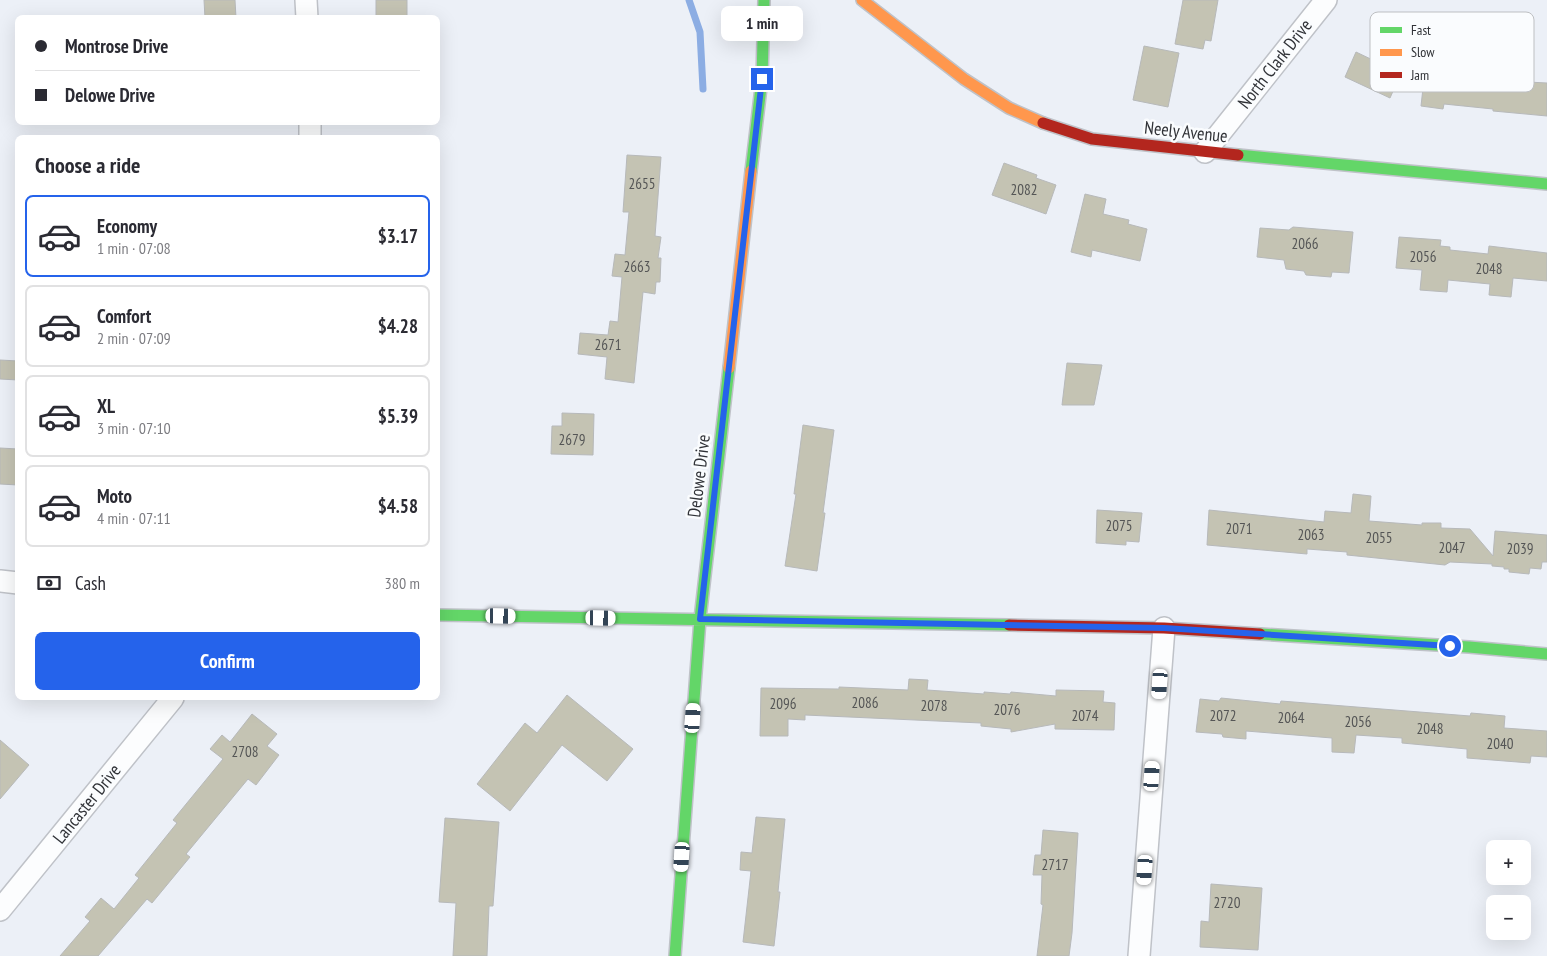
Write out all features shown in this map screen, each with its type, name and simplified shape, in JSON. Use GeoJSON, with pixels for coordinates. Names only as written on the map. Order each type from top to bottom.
{"type":"FeatureCollection","features":[{"type":"Feature","properties":{"kind":"street"},"geometry":{"type":"LineString","coordinates":[[306,0],[307,15]]}},
{"type":"Feature","properties":{"kind":"street","name":"Delowe Drive"},"geometry":{"type":"LineString","coordinates":[[675,956],[700,619],[762,79],[764,0]]}},
{"type":"Feature","properties":{"kind":"street","name":"Neely Avenue"},"geometry":{"type":"LineString","coordinates":[[862,0],[964,79],[1009,108],[1052,127],[1092,139],[1205,152],[1547,184]]}},
{"type":"Feature","properties":{"kind":"street","name":"North Clark Drive"},"geometry":{"type":"LineString","coordinates":[[1205,152],[1326,0]]}},
{"type":"Feature","properties":{"kind":"street"},"geometry":{"type":"LineString","coordinates":[[0,581],[15,583]]}},
{"type":"Feature","properties":{"kind":"street"},"geometry":{"type":"LineString","coordinates":[[440,615],[1164,628],[1469,647],[1547,654]]}},
{"type":"Feature","properties":{"kind":"street"},"geometry":{"type":"LineString","coordinates":[[1139,956],[1164,628]]}},
{"type":"Feature","properties":{"kind":"street","name":"Lancaster Drive"},"geometry":{"type":"LineString","coordinates":[[0,910],[171,700]]}},
{"type":"Feature","properties":{"kind":"building"},"geometry":{"type":"Polygon","coordinates":[[[204,0],[235,0],[236,15],[205,15],[204,0]]]}},
{"type":"Feature","properties":{"kind":"building"},"geometry":{"type":"Polygon","coordinates":[[[376,0],[407,0],[407,15],[376,15],[376,0]]]}},
{"type":"Feature","properties":{"kind":"building"},"geometry":{"type":"Polygon","coordinates":[[[1183,0],[1218,0],[1211,41],[1205,40],[1203,49],[1175,44],[1183,0]]]}},
{"type":"Feature","properties":{"kind":"building"},"geometry":{"type":"Polygon","coordinates":[[[1144,46],[1179,53],[1168,107],[1133,100],[1144,46]]]}},
{"type":"Feature","properties":{"kind":"building"},"geometry":{"type":"Polygon","coordinates":[[[1356,52],[1370,59],[1370,89],[1345,77],[1356,52]]]}},
{"type":"Feature","properties":{"kind":"building"},"geometry":{"type":"Polygon","coordinates":[[[1534,82],[1547,83],[1547,116],[1444,104],[1443,109],[1421,106],[1423,92],[1534,92],[1534,82]]]}},
{"type":"Feature","properties":{"kind":"building"},"geometry":{"type":"Polygon","coordinates":[[[1377,92],[1393,92],[1390,98],[1377,92]]]}},
{"type":"Feature","properties":{"kind":"building"},"geometry":{"type":"Polygon","coordinates":[[[627,155],[661,157],[655,236],[661,237],[658,258],[661,258],[660,282],[656,282],[655,294],[643,292],[634,383],[605,379],[607,357],[578,354],[580,333],[608,335],[610,321],[618,322],[622,277],[612,276],[615,254],[625,255],[629,212],[623,212],[627,155]]]}},
{"type":"Feature","properties":{"kind":"building"},"geometry":{"type":"Polygon","coordinates":[[[1004,163],[1037,175],[1036,178],[1056,185],[1046,214],[992,195],[1004,163]]]}},
{"type":"Feature","properties":{"kind":"building"},"geometry":{"type":"Polygon","coordinates":[[[1085,194],[1106,199],[1103,214],[1129,220],[1128,224],[1147,229],[1140,261],[1092,250],[1091,257],[1071,252],[1085,194]]]}},
{"type":"Feature","properties":{"kind":"building"},"geometry":{"type":"Polygon","coordinates":[[[1293,227],[1353,232],[1349,273],[1332,272],[1331,277],[1306,275],[1304,271],[1286,269],[1284,260],[1257,257],[1260,228],[1289,230],[1293,227]]]}},
{"type":"Feature","properties":{"kind":"building"},"geometry":{"type":"Polygon","coordinates":[[[1399,237],[1441,240],[1440,246],[1450,247],[1450,250],[1488,254],[1489,246],[1547,253],[1547,281],[1513,278],[1511,297],[1489,295],[1490,284],[1448,280],[1447,292],[1420,290],[1422,270],[1396,268],[1399,237]]]}},
{"type":"Feature","properties":{"kind":"building"},"geometry":{"type":"Polygon","coordinates":[[[0,360],[15,361],[15,380],[0,379],[0,360]]]}},
{"type":"Feature","properties":{"kind":"building"},"geometry":{"type":"Polygon","coordinates":[[[1067,363],[1102,365],[1094,405],[1062,405],[1067,363]]]}},
{"type":"Feature","properties":{"kind":"building"},"geometry":{"type":"Polygon","coordinates":[[[562,413],[594,414],[593,455],[551,454],[552,426],[562,426],[562,413]]]}},
{"type":"Feature","properties":{"kind":"building"},"geometry":{"type":"Polygon","coordinates":[[[803,425],[834,430],[817,571],[785,566],[796,494],[794,494],[803,425]]]}},
{"type":"Feature","properties":{"kind":"building"},"geometry":{"type":"Polygon","coordinates":[[[0,448],[15,449],[15,485],[0,484],[0,448]]]}},
{"type":"Feature","properties":{"kind":"building"},"geometry":{"type":"Polygon","coordinates":[[[1353,494],[1371,496],[1369,521],[1422,525],[1422,523],[1441,523],[1441,528],[1470,529],[1493,556],[1495,531],[1547,535],[1547,562],[1542,562],[1541,569],[1530,568],[1529,574],[1509,572],[1509,569],[1492,566],[1492,564],[1450,562],[1445,565],[1347,555],[1347,552],[1307,549],[1307,554],[1207,545],[1209,510],[1324,522],[1325,511],[1351,513],[1353,494]]]}},
{"type":"Feature","properties":{"kind":"building"},"geometry":{"type":"Polygon","coordinates":[[[1097,510],[1142,513],[1139,542],[1126,541],[1126,545],[1096,543],[1097,510]]]}},
{"type":"Feature","properties":{"kind":"building"},"geometry":{"type":"Polygon","coordinates":[[[909,679],[928,680],[927,690],[984,694],[984,692],[1010,694],[1011,692],[1056,696],[1056,690],[1104,691],[1103,702],[1115,703],[1114,730],[1055,729],[1055,724],[1011,732],[1011,729],[981,726],[981,723],[805,715],[805,720],[788,719],[788,736],[760,736],[761,688],[839,689],[839,687],[908,690],[909,679]]]}},
{"type":"Feature","properties":{"kind":"building"},"geometry":{"type":"Polygon","coordinates":[[[567,695],[633,749],[607,781],[562,745],[510,811],[477,784],[525,723],[537,733],[567,695]]]}},
{"type":"Feature","properties":{"kind":"building"},"geometry":{"type":"Polygon","coordinates":[[[1221,698],[1280,704],[1281,701],[1470,716],[1471,713],[1505,716],[1504,728],[1547,731],[1547,757],[1531,756],[1530,763],[1467,758],[1467,749],[1402,743],[1402,738],[1356,735],[1354,753],[1332,752],[1332,738],[1246,731],[1246,739],[1223,737],[1222,734],[1196,732],[1200,699],[1219,701],[1221,698]]]}},
{"type":"Feature","properties":{"kind":"building"},"geometry":{"type":"Polygon","coordinates":[[[252,714],[277,734],[267,746],[279,755],[256,785],[248,779],[186,854],[190,857],[152,903],[147,899],[98,956],[60,956],[90,921],[85,917],[101,898],[114,909],[139,878],[135,875],[177,823],[173,820],[223,759],[210,749],[222,735],[230,742],[252,714]]]}},
{"type":"Feature","properties":{"kind":"building"},"geometry":{"type":"Polygon","coordinates":[[[0,740],[29,765],[0,799],[0,740]]]}},
{"type":"Feature","properties":{"kind":"building"},"geometry":{"type":"Polygon","coordinates":[[[756,817],[785,819],[774,946],[743,942],[751,871],[740,870],[741,852],[752,853],[756,817]]]}},
{"type":"Feature","properties":{"kind":"building"},"geometry":{"type":"Polygon","coordinates":[[[445,818],[499,822],[493,906],[489,906],[487,956],[453,956],[456,903],[439,902],[445,818]]]}},
{"type":"Feature","properties":{"kind":"building"},"geometry":{"type":"Polygon","coordinates":[[[1043,830],[1078,833],[1069,956],[1037,956],[1043,905],[1041,904],[1042,875],[1033,875],[1035,855],[1041,855],[1043,830]]]}},
{"type":"Feature","properties":{"kind":"building"},"geometry":{"type":"Polygon","coordinates":[[[1211,884],[1262,888],[1258,950],[1200,947],[1201,921],[1209,922],[1211,884]]]}},
{"type":"Feature","properties":{"kind":"waterway"},"geometry":{"type":"LineString","coordinates":[[689,0],[700,32],[703,89]]}},
{"type":"Feature","properties":{"kind":"traffic: fast"},"geometry":{"type":"LineString","coordinates":[[751,171],[762,79],[764,0]]}},
{"type":"Feature","properties":{"kind":"traffic: fast"},"geometry":{"type":"LineString","coordinates":[[1238,155],[1547,184]]}},
{"type":"Feature","properties":{"kind":"traffic: fast"},"geometry":{"type":"LineString","coordinates":[[675,956],[700,619],[729,368]]}},
{"type":"Feature","properties":{"kind":"traffic: fast"},"geometry":{"type":"LineString","coordinates":[[440,615],[1009,625]]}},
{"type":"Feature","properties":{"kind":"traffic: fast"},"geometry":{"type":"LineString","coordinates":[[1260,634],[1469,647],[1547,654]]}},
{"type":"Feature","properties":{"kind":"traffic: slow"},"geometry":{"type":"LineString","coordinates":[[862,0],[964,79],[1009,108],[1043,123]]}},
{"type":"Feature","properties":{"kind":"traffic: slow"},"geometry":{"type":"LineString","coordinates":[[729,368],[751,171]]}},
{"type":"Feature","properties":{"kind":"traffic: jam"},"geometry":{"type":"LineString","coordinates":[[1043,123],[1092,139],[1238,155]]}},
{"type":"Feature","properties":{"kind":"traffic: jam"},"geometry":{"type":"LineString","coordinates":[[1009,625],[1164,628],[1260,634]]}},
{"type":"Feature","properties":{"kind":"route"},"geometry":{"type":"LineString","coordinates":[[762,79],[700,619],[1164,628],[1450,646]]}}]}
